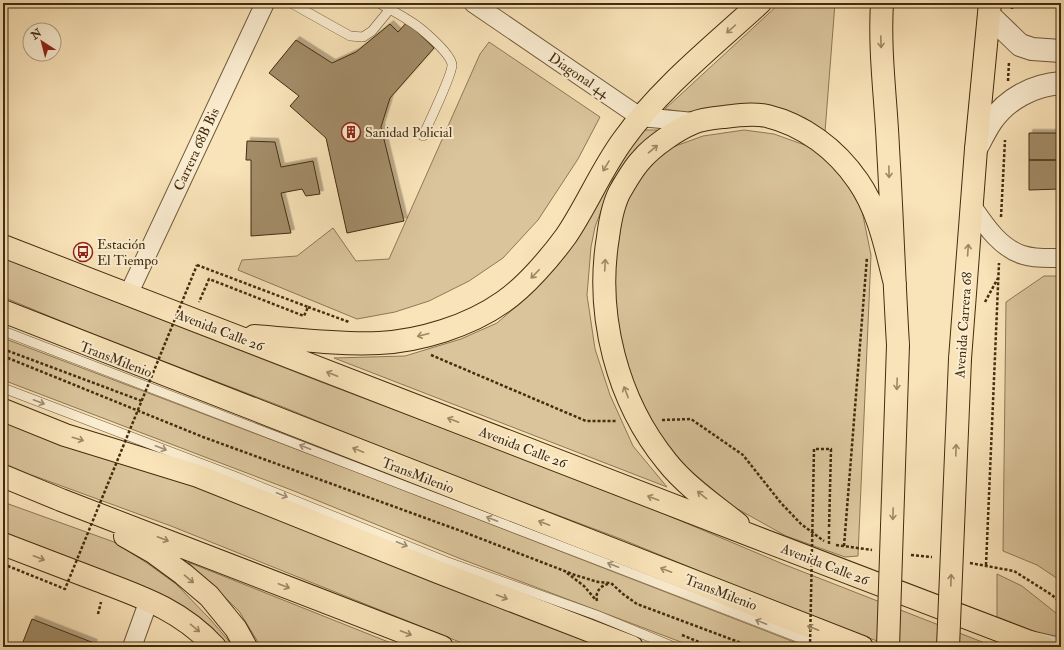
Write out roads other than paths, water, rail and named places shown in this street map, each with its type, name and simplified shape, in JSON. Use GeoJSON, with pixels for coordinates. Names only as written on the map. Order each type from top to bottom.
{"type":"FeatureCollection","features":[{"type":"Feature","properties":{"kind":"main road"},"geometry":{"type":"LineString","coordinates":[[233,335],[353,343],[398,341],[454,327],[479,316],[503,302],[529,279],[547,260],[566,235],[622,140],[640,117],[687,69],[760,3]]}},
{"type":"Feature","properties":{"kind":"main road"},"geometry":{"type":"LineString","coordinates":[[882,3],[882,68],[888,149],[898,345],[888,647]]}},
{"type":"Feature","properties":{"kind":"main road","name":"Avenida Carrera 68"},"geometry":{"type":"LineString","coordinates":[[948,647],[960,359],[976,149],[990,9]]}},
{"type":"Feature","properties":{"kind":"main road"},"geometry":{"type":"LineString","coordinates":[[755,537],[690,486],[668,464],[651,442],[630,402],[619,375],[606,317],[604,284],[606,249],[611,217],[620,190],[642,159],[666,139],[694,122],[740,115],[766,116],[797,126],[822,142],[846,165],[864,191],[874,211],[886,245],[894,284]]}},
{"type":"Feature","properties":{"kind":"main road","name":"Avenida Calle 26"},"geometry":{"type":"LineString","coordinates":[[3,246],[1043,647]]}},
{"type":"Feature","properties":{"kind":"main road"},"geometry":{"type":"LineString","coordinates":[[3,311],[862,647]]}},
{"type":"Feature","properties":{"kind":"main road"},"geometry":{"type":"LineString","coordinates":[[3,410],[65,435],[198,476],[438,572],[632,647]]}},
{"type":"Feature","properties":{"kind":"main road"},"geometry":{"type":"LineString","coordinates":[[3,476],[61,500],[442,647]]}},
{"type":"Feature","properties":{"kind":"main road"},"geometry":{"type":"LineString","coordinates":[[61,500],[153,552],[183,574],[209,596],[236,629],[246,647]]}},
{"type":"Feature","properties":{"kind":"main road"},"geometry":{"type":"LineString","coordinates":[[3,544],[149,600],[182,618],[205,637],[214,647]]}},
{"type":"Feature","properties":{"kind":"street","name":"Carrera 68B Bis"},"geometry":{"type":"LineString","coordinates":[[128,295],[265,3]]}},
{"type":"Feature","properties":{"kind":"street","name":"Diagonal 44"},"geometry":{"type":"LineString","coordinates":[[473,3],[640,117],[694,122]]}},
{"type":"Feature","properties":{"kind":"street"},"geometry":{"type":"LineString","coordinates":[[990,9],[1020,45],[1032,49],[1061,51]]}},
{"type":"Feature","properties":{"kind":"street"},"geometry":{"type":"LineString","coordinates":[[976,149],[991,122],[1006,104],[1024,93],[1042,86],[1061,83]]}},
{"type":"Feature","properties":{"kind":"street"},"geometry":{"type":"LineString","coordinates":[[972,206],[984,224],[1008,248],[1023,255],[1037,258],[1061,258]]}},
{"type":"Feature","properties":{"kind":"street"},"geometry":{"type":"LineString","coordinates":[[132,647],[149,600]]}},
{"type":"Feature","properties":{"kind":"street"},"geometry":{"type":"LineString","coordinates":[[1013,635],[1060,647]]}},
{"type":"Feature","properties":{"kind":"lane"},"geometry":{"type":"LineString","coordinates":[[291,3],[350,36],[363,37],[372,31],[390,9]]}},
{"type":"Feature","properties":{"kind":"lane"},"geometry":{"type":"LineString","coordinates":[[379,3],[410,20],[441,47],[448,55],[452,65],[449,77],[423,136]]}},
{"type":"Feature","properties":{"kind":"lane","name":"TransMilenio"},"geometry":{"type":"LineString","coordinates":[[3,330],[823,647]]}},
{"type":"Feature","properties":{"kind":"lane"},"geometry":{"type":"LineString","coordinates":[[3,388],[234,476],[445,561],[596,615],[674,647]]}},
{"type":"Feature","properties":{"kind":"place","name":"Sanidad Policial"},"geometry":{"type":"Point","coordinates":[351,132]}},
{"type":"Feature","properties":{"kind":"place","name":"Estación El Tiempo"},"geometry":{"type":"Point","coordinates":[83,252]}}]}
